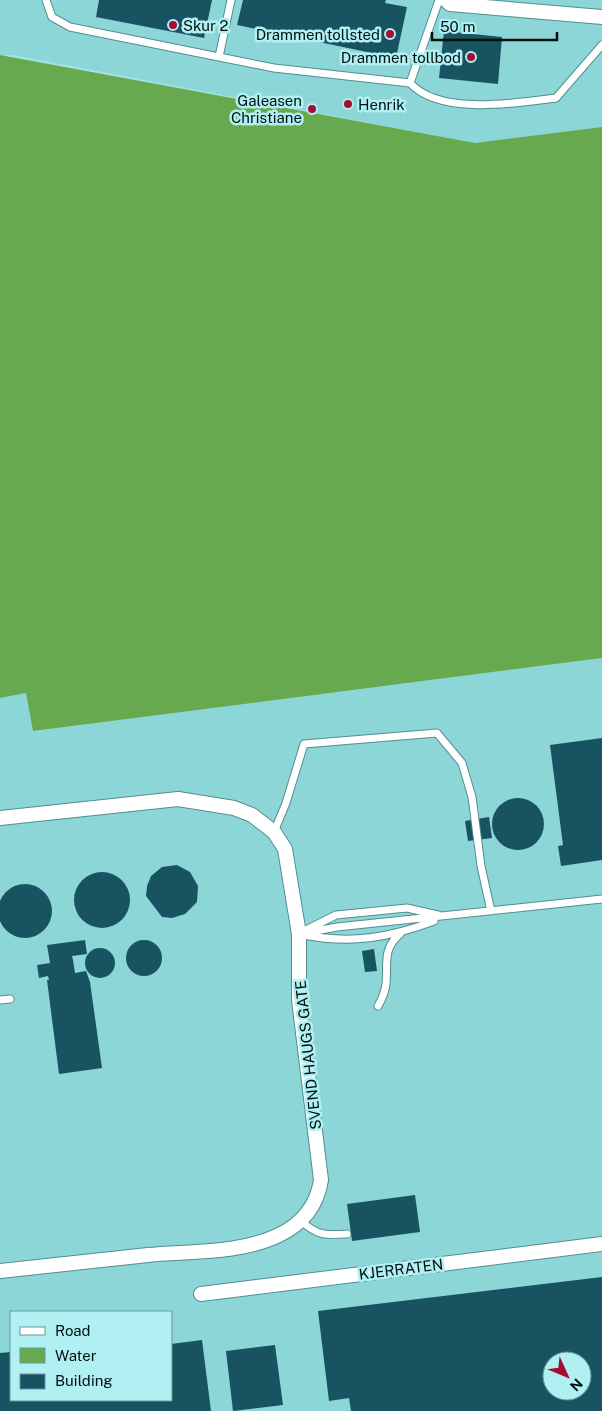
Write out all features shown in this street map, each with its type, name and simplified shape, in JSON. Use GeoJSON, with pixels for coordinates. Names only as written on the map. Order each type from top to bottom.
{"type":"FeatureCollection","features":[{"type":"Feature","properties":{"kind":"street"},"geometry":{"type":"LineString","coordinates":[[446,0],[450,4],[602,17]]}},
{"type":"Feature","properties":{"kind":"street","name":"SVEND HAUGS GATE"},"geometry":{"type":"LineString","coordinates":[[0,818],[178,799],[234,808],[252,815],[274,832],[285,849],[299,934],[299,1000],[320,1180],[314,1203],[301,1221],[280,1234],[246,1245],[0,1271]]}},
{"type":"Feature","properties":{"kind":"street","name":"KJERRATEN"},"geometry":{"type":"LineString","coordinates":[[201,1294],[602,1244]]}},
{"type":"Feature","properties":{"kind":"lane"},"geometry":{"type":"LineString","coordinates":[[46,0],[52,17],[70,27],[274,68],[410,83],[417,90],[440,101],[496,105],[556,98],[602,45]]}},
{"type":"Feature","properties":{"kind":"lane"},"geometry":{"type":"LineString","coordinates":[[219,57],[231,0]]}},
{"type":"Feature","properties":{"kind":"lane"},"geometry":{"type":"LineString","coordinates":[[410,83],[439,0]]}},
{"type":"Feature","properties":{"kind":"lane"},"geometry":{"type":"LineString","coordinates":[[274,832],[286,804],[304,744],[437,733],[462,763],[472,797],[480,866],[491,911]]}},
{"type":"Feature","properties":{"kind":"lane"},"geometry":{"type":"LineString","coordinates":[[299,934],[338,927],[602,899]]}},
{"type":"Feature","properties":{"kind":"lane"},"geometry":{"type":"LineString","coordinates":[[299,934],[336,915],[407,908],[446,916]]}},
{"type":"Feature","properties":{"kind":"lane"},"geometry":{"type":"LineString","coordinates":[[299,934],[340,941],[400,933],[446,916]]}},
{"type":"Feature","properties":{"kind":"lane"},"geometry":{"type":"LineString","coordinates":[[378,1006],[386,985],[386,955],[394,939],[411,920]]}},
{"type":"Feature","properties":{"kind":"lane"},"geometry":{"type":"LineString","coordinates":[[0,1000],[10,999]]}},
{"type":"Feature","properties":{"kind":"lane"},"geometry":{"type":"LineString","coordinates":[[301,1221],[313,1232],[326,1235],[347,1234]]}},
{"type":"Feature","properties":{"kind":"shaded area"},"geometry":{"type":"Polygon","coordinates":[[[0,0],[602,0],[602,127],[475,143],[13,55],[0,55],[0,0]]]}},
{"type":"Feature","properties":{"kind":"shaded area"},"geometry":{"type":"Polygon","coordinates":[[[602,658],[602,1411],[0,1411],[0,698],[26,693],[33,731],[602,658]]]}},
{"type":"Feature","properties":{"kind":"water"},"geometry":{"type":"Polygon","coordinates":[[[0,55],[475,143],[602,127],[602,658],[33,731],[26,693],[0,698],[0,55]]]}},
{"type":"Feature","properties":{"kind":"building","name":"Skur 2"},"geometry":{"type":"Polygon","coordinates":[[[99,0],[212,0],[204,38],[96,17],[99,0]]]}},
{"type":"Feature","properties":{"kind":"building"},"geometry":{"type":"Polygon","coordinates":[[[243,0],[386,0],[385,3],[407,7],[396,58],[237,25],[243,0]]]}},
{"type":"Feature","properties":{"kind":"building","name":"Drammen tollbod"},"geometry":{"type":"Polygon","coordinates":[[[444,31],[502,37],[498,84],[439,78],[444,31]]]}},
{"type":"Feature","properties":{"kind":"building"},"geometry":{"type":"Polygon","coordinates":[[[602,738],[602,860],[561,866],[558,846],[563,845],[550,745],[602,738]]]}},
{"type":"Feature","properties":{"kind":"building"},"geometry":{"type":"Polygon","coordinates":[[[518,798],[528,800],[536,806],[542,814],[544,824],[542,834],[536,842],[528,848],[518,850],[508,848],[500,842],[494,834],[492,824],[494,814],[500,806],[508,800],[518,798]]]}},
{"type":"Feature","properties":{"kind":"building"},"geometry":{"type":"Polygon","coordinates":[[[489,817],[492,838],[468,841],[465,821],[489,817]]]}},
{"type":"Feature","properties":{"kind":"building"},"geometry":{"type":"Polygon","coordinates":[[[177,865],[190,872],[198,886],[197,902],[185,914],[172,918],[162,917],[146,896],[147,886],[151,876],[162,867],[177,865]]]}},
{"type":"Feature","properties":{"kind":"building"},"geometry":{"type":"Polygon","coordinates":[[[102,872],[113,874],[122,880],[128,889],[130,900],[128,911],[122,920],[113,926],[102,928],[91,926],[82,920],[76,911],[74,900],[76,889],[82,880],[91,874],[102,872]]]}},
{"type":"Feature","properties":{"kind":"building"},"geometry":{"type":"Polygon","coordinates":[[[20,884],[30,884],[40,888],[48,896],[52,906],[52,916],[48,926],[40,934],[30,938],[20,938],[10,934],[2,926],[-1,918],[-1,904],[2,896],[10,888],[20,884]]]}},
{"type":"Feature","properties":{"kind":"building"},"geometry":{"type":"Polygon","coordinates":[[[85,940],[87,954],[72,956],[75,973],[86,971],[90,982],[102,1068],[59,1074],[47,980],[49,980],[48,976],[39,978],[37,965],[50,963],[47,945],[85,940]]]}},
{"type":"Feature","properties":{"kind":"building"},"geometry":{"type":"Polygon","coordinates":[[[144,940],[151,941],[157,945],[161,951],[161,965],[157,971],[151,975],[144,976],[137,975],[131,971],[127,965],[126,958],[127,951],[131,945],[137,941],[144,940]]]}},
{"type":"Feature","properties":{"kind":"building"},"geometry":{"type":"Polygon","coordinates":[[[100,948],[111,952],[115,963],[111,974],[100,978],[89,974],[85,963],[89,952],[100,948]]]}},
{"type":"Feature","properties":{"kind":"building"},"geometry":{"type":"Polygon","coordinates":[[[374,949],[377,971],[365,972],[362,951],[374,949]]]}},
{"type":"Feature","properties":{"kind":"building"},"geometry":{"type":"Polygon","coordinates":[[[415,1195],[420,1232],[352,1241],[347,1204],[415,1195]]]}},
{"type":"Feature","properties":{"kind":"building"},"geometry":{"type":"Polygon","coordinates":[[[602,1277],[602,1411],[351,1411],[349,1398],[329,1401],[318,1311],[602,1277]]]}},
{"type":"Feature","properties":{"kind":"building"},"geometry":{"type":"Polygon","coordinates":[[[202,1340],[211,1411],[0,1411],[0,1353],[10,1352],[10,1401],[172,1401],[172,1344],[202,1340]]]}},
{"type":"Feature","properties":{"kind":"building"},"geometry":{"type":"Polygon","coordinates":[[[275,1345],[283,1405],[233,1411],[226,1351],[275,1345]]]}},
{"type":"Feature","properties":{"kind":"place","name":"Skur 2"},"geometry":{"type":"Point","coordinates":[173,25]}},
{"type":"Feature","properties":{"kind":"place","name":"Drammen tollsted"},"geometry":{"type":"Point","coordinates":[390,34]}},
{"type":"Feature","properties":{"kind":"place","name":"Drammen tollbod"},"geometry":{"type":"Point","coordinates":[471,57]}},
{"type":"Feature","properties":{"kind":"place","name":"Henrik"},"geometry":{"type":"Point","coordinates":[348,104]}},
{"type":"Feature","properties":{"kind":"place","name":"Galeasen Christiane"},"geometry":{"type":"Point","coordinates":[312,109]}}]}
